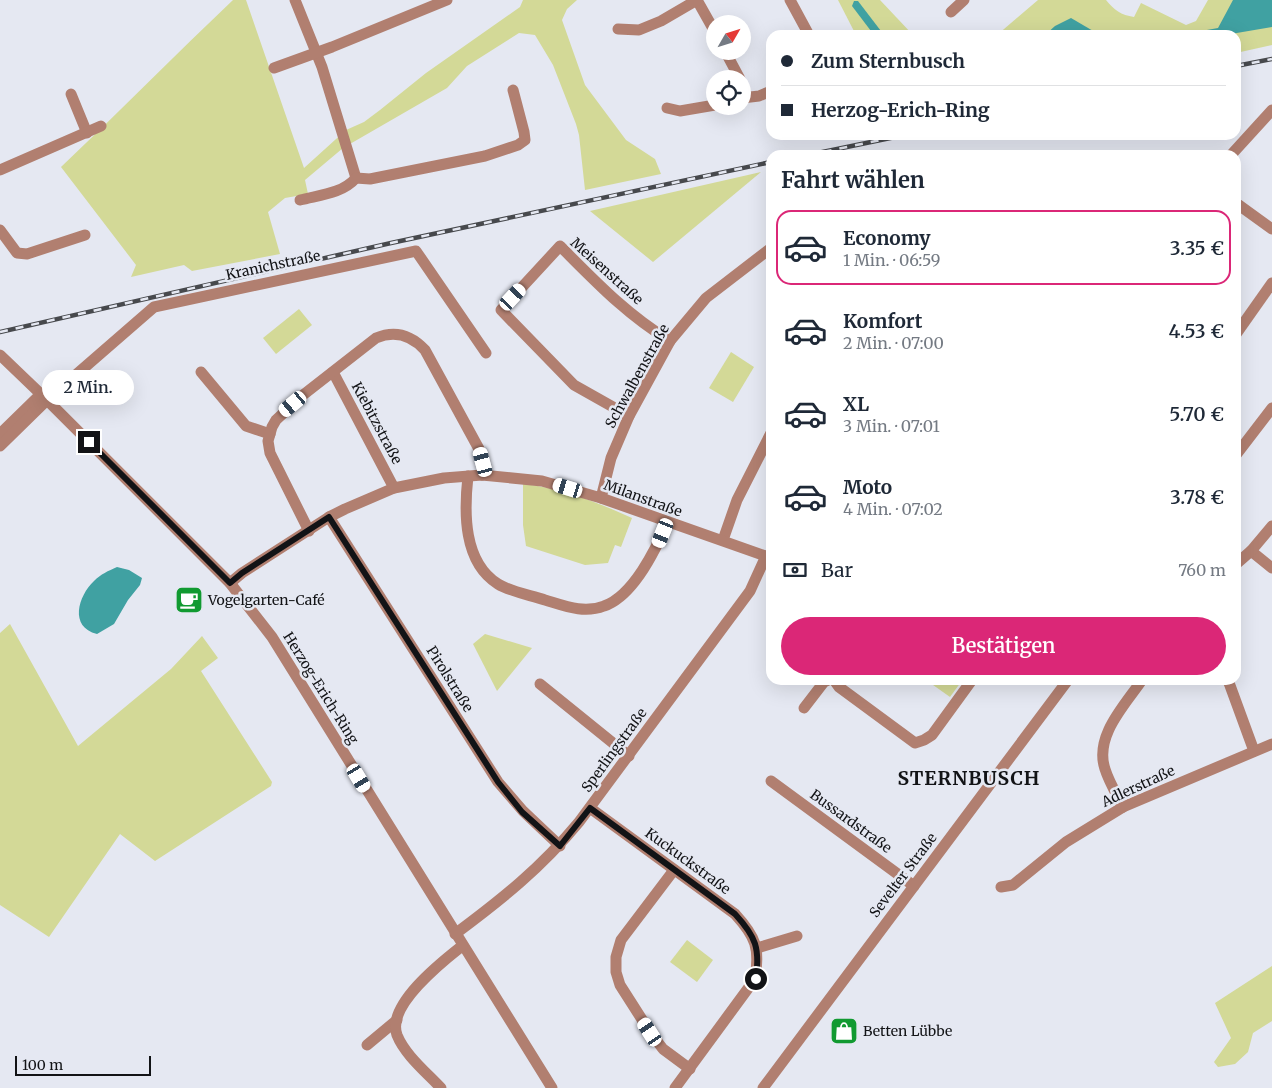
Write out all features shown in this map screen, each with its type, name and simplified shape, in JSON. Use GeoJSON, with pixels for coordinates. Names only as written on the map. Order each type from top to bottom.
{"type":"FeatureCollection","features":[{"type":"Feature","properties":{"kind":"street"},"geometry":{"type":"LineString","coordinates":[[294,0],[322,67],[356,178]]}},
{"type":"Feature","properties":{"kind":"street"},"geometry":{"type":"LineString","coordinates":[[274,68],[447,0]]}},
{"type":"Feature","properties":{"kind":"street"},"geometry":{"type":"LineString","coordinates":[[618,29],[639,30],[661,21],[697,0],[706,16]]}},
{"type":"Feature","properties":{"kind":"street"},"geometry":{"type":"LineString","coordinates":[[790,0],[806,30]]}},
{"type":"Feature","properties":{"kind":"street"},"geometry":{"type":"LineString","coordinates":[[951,12],[964,0]]}},
{"type":"Feature","properties":{"kind":"street"},"geometry":{"type":"LineString","coordinates":[[356,178],[370,179],[477,158],[518,145],[524,140],[524,132],[513,90]]}},
{"type":"Feature","properties":{"kind":"street"},"geometry":{"type":"LineString","coordinates":[[751,97],[766,93]]}},
{"type":"Feature","properties":{"kind":"street"},"geometry":{"type":"LineString","coordinates":[[71,94],[87,133]]}},
{"type":"Feature","properties":{"kind":"street"},"geometry":{"type":"LineString","coordinates":[[667,108],[680,111],[706,107]]}},
{"type":"Feature","properties":{"kind":"street"},"geometry":{"type":"LineString","coordinates":[[1236,150],[1272,110]]}},
{"type":"Feature","properties":{"kind":"street"},"geometry":{"type":"LineString","coordinates":[[0,170],[101,126]]}},
{"type":"Feature","properties":{"kind":"street"},"geometry":{"type":"LineString","coordinates":[[300,200],[343,190],[350,186],[356,178]]}},
{"type":"Feature","properties":{"kind":"street"},"geometry":{"type":"LineString","coordinates":[[1241,206],[1272,229]]}},
{"type":"Feature","properties":{"kind":"street"},"geometry":{"type":"LineString","coordinates":[[0,230],[17,253],[27,254],[86,235]]}},
{"type":"Feature","properties":{"kind":"street","name":"Meisenstraße"},"geometry":{"type":"LineString","coordinates":[[629,416],[574,385],[501,310],[560,246],[616,303],[648,328],[670,341]]}},
{"type":"Feature","properties":{"kind":"street","name":"Kranichstraße"},"geometry":{"type":"LineString","coordinates":[[44,397],[154,307],[416,251],[486,353]]}},
{"type":"Feature","properties":{"kind":"street","name":"Schwalbenstraße"},"geometry":{"type":"LineString","coordinates":[[602,498],[611,458],[629,416],[670,341],[706,298],[766,252]]}},
{"type":"Feature","properties":{"kind":"street"},"geometry":{"type":"LineString","coordinates":[[1241,327],[1272,283]]}},
{"type":"Feature","properties":{"kind":"street"},"geometry":{"type":"LineString","coordinates":[[309,531],[275,464],[268,441],[270,434],[276,420],[283,413],[376,338],[385,334],[402,334],[418,343],[425,350],[479,449],[483,462],[482,475]]}},
{"type":"Feature","properties":{"kind":"street","name":"Herzog-Erich-Ring"},"geometry":{"type":"LineString","coordinates":[[0,355],[230,583],[272,637],[462,946],[552,1088]]}},
{"type":"Feature","properties":{"kind":"street"},"geometry":{"type":"LineString","coordinates":[[201,372],[246,426],[270,434]]}},
{"type":"Feature","properties":{"kind":"street","name":"Kiebitzstraße"},"geometry":{"type":"LineString","coordinates":[[334,372],[394,488]]}},
{"type":"Feature","properties":{"kind":"street"},"geometry":{"type":"LineString","coordinates":[[0,434],[44,397]]}},
{"type":"Feature","properties":{"kind":"street"},"geometry":{"type":"LineString","coordinates":[[0,446],[44,397]]}},
{"type":"Feature","properties":{"kind":"street"},"geometry":{"type":"LineString","coordinates":[[1241,448],[1272,408]]}},
{"type":"Feature","properties":{"kind":"street"},"geometry":{"type":"LineString","coordinates":[[723,540],[737,500],[766,443]]}},
{"type":"Feature","properties":{"kind":"street","name":"Milanstraße"},"geometry":{"type":"LineString","coordinates":[[230,583],[242,573],[329,517],[345,509],[394,488],[444,478],[482,475],[542,481],[602,498],[667,523],[723,540],[766,556]]}},
{"type":"Feature","properties":{"kind":"street"},"geometry":{"type":"LineString","coordinates":[[468,476],[466,498],[470,544],[478,563],[498,584],[567,607],[586,610],[606,606],[622,595],[644,568],[659,543],[667,523]]}},
{"type":"Feature","properties":{"kind":"street","name":"Pirolstraße"},"geometry":{"type":"LineString","coordinates":[[329,517],[498,782],[522,812],[560,846]]}},
{"type":"Feature","properties":{"kind":"street"},"geometry":{"type":"LineString","coordinates":[[1241,560],[1272,526]]}},
{"type":"Feature","properties":{"kind":"street"},"geometry":{"type":"LineString","coordinates":[[1251,551],[1272,568]]}},
{"type":"Feature","properties":{"kind":"street","name":"Sperlingstraße"},"geometry":{"type":"LineString","coordinates":[[455,934],[497,904],[560,846],[629,756],[750,591],[766,562]]}},
{"type":"Feature","properties":{"kind":"street"},"geometry":{"type":"LineString","coordinates":[[540,684],[629,756]]}},
{"type":"Feature","properties":{"kind":"street"},"geometry":{"type":"LineString","coordinates":[[804,708],[822,685]]}},
{"type":"Feature","properties":{"kind":"street"},"geometry":{"type":"LineString","coordinates":[[838,685],[915,742],[924,740],[932,735],[968,685]]}},
{"type":"Feature","properties":{"kind":"street","name":"Sevelter Straße"},"geometry":{"type":"LineString","coordinates":[[763,1088],[1064,685]]}},
{"type":"Feature","properties":{"kind":"street"},"geometry":{"type":"LineString","coordinates":[[1123,807],[1104,768],[1102,755],[1104,740],[1111,724],[1138,685]]}},
{"type":"Feature","properties":{"kind":"street"},"geometry":{"type":"LineString","coordinates":[[1230,685],[1254,751]]}},
{"type":"Feature","properties":{"kind":"street","name":"Adlerstraße"},"geometry":{"type":"LineString","coordinates":[[1001,887],[1013,886],[1066,842],[1123,807],[1272,744]]}},
{"type":"Feature","properties":{"kind":"street","name":"Bussardstraße"},"geometry":{"type":"LineString","coordinates":[[771,781],[914,886]]}},
{"type":"Feature","properties":{"kind":"street","name":"Kuckuckstraße"},"geometry":{"type":"LineString","coordinates":[[590,808],[735,914],[749,929],[757,948],[756,979],[675,1088]]}},
{"type":"Feature","properties":{"kind":"street"},"geometry":{"type":"LineString","coordinates":[[674,870],[621,940],[616,957],[616,972],[620,985],[650,1032],[663,1048],[690,1069]]}},
{"type":"Feature","properties":{"kind":"street"},"geometry":{"type":"LineString","coordinates":[[757,948],[797,936]]}},
{"type":"Feature","properties":{"kind":"street"},"geometry":{"type":"LineString","coordinates":[[441,1088],[408,1052],[396,1033],[397,1020],[405,1001],[418,984],[434,968],[462,946]]}},
{"type":"Feature","properties":{"kind":"street"},"geometry":{"type":"LineString","coordinates":[[367,1045],[397,1020]]}},
{"type":"Feature","properties":{"kind":"green space"},"geometry":{"type":"Polygon","coordinates":[[[233,0],[246,0],[304,168],[346,130],[364,122],[426,73],[520,7],[523,0],[577,0],[567,9],[562,20],[585,85],[626,140],[655,159],[661,174],[585,190],[579,135],[553,65],[535,35],[519,33],[467,66],[447,88],[343,148],[305,180],[308,194],[285,198],[268,212],[280,254],[192,271],[184,265],[131,277],[136,265],[61,167],[233,0]]]}},
{"type":"Feature","properties":{"kind":"green space"},"geometry":{"type":"Polygon","coordinates":[[[838,0],[880,0],[908,30],[853,30],[838,0]]]}},
{"type":"Feature","properties":{"kind":"green space"},"geometry":{"type":"Polygon","coordinates":[[[1038,0],[1106,0],[1118,12],[1134,17],[1141,3],[1186,25],[1196,21],[1208,0],[1272,0],[1272,45],[1241,52],[1241,30],[1003,30],[1038,0]]]}},
{"type":"Feature","properties":{"kind":"green space"},"geometry":{"type":"Polygon","coordinates":[[[761,172],[653,262],[590,211],[761,172]]]}},
{"type":"Feature","properties":{"kind":"green space"},"geometry":{"type":"Polygon","coordinates":[[[299,309],[312,325],[276,354],[263,338],[299,309]]]}},
{"type":"Feature","properties":{"kind":"green space"},"geometry":{"type":"Polygon","coordinates":[[[731,352],[754,367],[733,402],[709,388],[731,352]]]}},
{"type":"Feature","properties":{"kind":"green space"},"geometry":{"type":"Polygon","coordinates":[[[523,484],[579,496],[632,518],[621,547],[615,545],[608,563],[585,565],[526,546],[523,525],[523,484]]]}},
{"type":"Feature","properties":{"kind":"green space"},"geometry":{"type":"Polygon","coordinates":[[[10,624],[78,746],[171,669],[202,636],[218,658],[201,671],[272,782],[271,786],[155,861],[120,834],[49,937],[0,905],[0,633],[10,624]]]}},
{"type":"Feature","properties":{"kind":"green space"},"geometry":{"type":"Polygon","coordinates":[[[485,634],[532,648],[497,691],[473,644],[485,634]]]}},
{"type":"Feature","properties":{"kind":"green space"},"geometry":{"type":"Polygon","coordinates":[[[933,685],[959,685],[950,697],[933,685]]]}},
{"type":"Feature","properties":{"kind":"green space"},"geometry":{"type":"Polygon","coordinates":[[[687,940],[713,960],[697,982],[670,962],[687,940]]]}},
{"type":"Feature","properties":{"kind":"green space"},"geometry":{"type":"Polygon","coordinates":[[[1272,966],[1272,1021],[1253,1033],[1248,1052],[1235,1064],[1218,1067],[1214,1062],[1231,1038],[1215,1003],[1272,966]]]}},
{"type":"Feature","properties":{"kind":"water"},"geometry":{"type":"Polygon","coordinates":[[[1233,0],[1272,0],[1272,27],[1241,32],[1241,30],[1207,30],[1218,28],[1233,0]]]}},
{"type":"Feature","properties":{"kind":"water"},"geometry":{"type":"Polygon","coordinates":[[[854,1],[858,1],[880,30],[870,30],[852,6],[854,1]]]}},
{"type":"Feature","properties":{"kind":"water"},"geometry":{"type":"Polygon","coordinates":[[[1071,18],[1091,30],[1051,30],[1071,18]]]}},
{"type":"Feature","properties":{"kind":"water"},"geometry":{"type":"Polygon","coordinates":[[[117,567],[129,570],[142,578],[140,585],[128,600],[114,624],[97,634],[82,625],[79,611],[81,603],[88,587],[94,581],[117,567]]]}},
{"type":"Feature","properties":{"kind":"railway"},"geometry":{"type":"LineString","coordinates":[[1241,65],[1272,59]]}},
{"type":"Feature","properties":{"kind":"railway"},"geometry":{"type":"LineString","coordinates":[[832,150],[881,140]]}},
{"type":"Feature","properties":{"kind":"railway"},"geometry":{"type":"LineString","coordinates":[[0,332],[391,243],[766,163]]}},
{"type":"Feature","properties":{"kind":"place","name":"Vogelgarten-Café"},"geometry":{"type":"Point","coordinates":[189,600]}},
{"type":"Feature","properties":{"kind":"place","name":"Betten Lübbe"},"geometry":{"type":"Point","coordinates":[844,1031]}},
{"type":"Feature","properties":{"kind":"district","name":"STERNBUSCH"},"geometry":{"type":"Point","coordinates":[969,778]}},
{"type":"Feature","properties":{"kind":"route"},"geometry":{"type":"LineString","coordinates":[[89,442],[230,583],[242,573],[329,517],[498,782],[522,812],[560,846],[590,808],[735,914],[749,929],[757,948],[756,979]]}}]}
